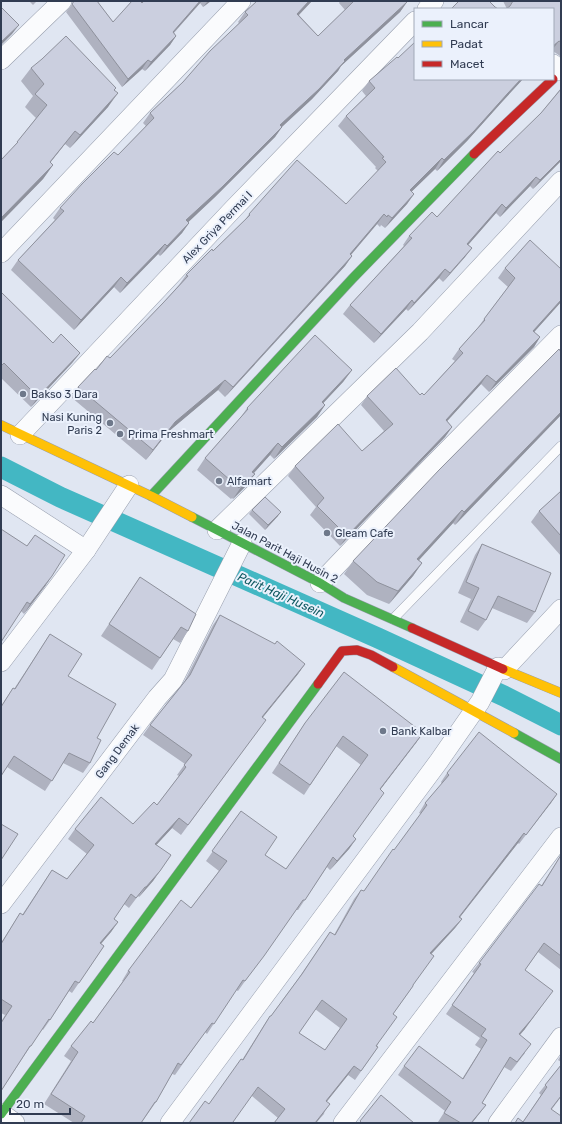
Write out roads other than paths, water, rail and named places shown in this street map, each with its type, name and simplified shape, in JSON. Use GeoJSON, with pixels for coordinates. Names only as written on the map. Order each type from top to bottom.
{"type":"FeatureCollection","features":[{"type":"Feature","properties":{"kind":"street"},"geometry":{"type":"LineString","coordinates":[[1,60],[62,1]]}},
{"type":"Feature","properties":{"kind":"street"},"geometry":{"type":"LineString","coordinates":[[1,253],[242,1]]}},
{"type":"Feature","properties":{"kind":"street","name":"Alex Griya Permai I"},"geometry":{"type":"LineString","coordinates":[[20,435],[235,207],[414,22]]}},
{"type":"Feature","properties":{"kind":"street"},"geometry":{"type":"LineString","coordinates":[[151,496],[353,278],[462,166],[552,80]]}},
{"type":"Feature","properties":{"kind":"street"},"geometry":{"type":"LineString","coordinates":[[217,530],[420,332],[561,181]]}},
{"type":"Feature","properties":{"kind":"street"},"geometry":{"type":"LineString","coordinates":[[320,583],[428,470],[561,335]]}},
{"type":"Feature","properties":{"kind":"street","name":"Jalan Parit Haji Husin 2"},"geometry":{"type":"LineString","coordinates":[[1,425],[129,485],[217,530],[239,551],[320,583],[344,598],[498,670],[561,693]]}},
{"type":"Feature","properties":{"kind":"street"},"geometry":{"type":"LineString","coordinates":[[1,662],[86,550],[129,485]]}},
{"type":"Feature","properties":{"kind":"street"},"geometry":{"type":"LineString","coordinates":[[1,495],[86,550]]}},
{"type":"Feature","properties":{"kind":"street","name":"Gang Demak"},"geometry":{"type":"LineString","coordinates":[[1,904],[152,704],[173,680],[239,551]]}},
{"type":"Feature","properties":{"kind":"street"},"geometry":{"type":"LineString","coordinates":[[170,1123],[439,761],[477,706],[498,670],[561,609]]}},
{"type":"Feature","properties":{"kind":"street"},"geometry":{"type":"LineString","coordinates":[[15,1123],[1,1113],[342,651],[357,650],[371,655],[477,706],[561,759]]}},
{"type":"Feature","properties":{"kind":"street"},"geometry":{"type":"LineString","coordinates":[[343,1123],[561,837]]}},
{"type":"Feature","properties":{"kind":"street"},"geometry":{"type":"LineString","coordinates":[[498,1123],[561,1037]]}},
{"type":"Feature","properties":{"kind":"lane"},"geometry":{"type":"LineString","coordinates":[[392,620],[561,446]]}},
{"type":"Feature","properties":{"kind":"waterway","name":"Parit Haji Husein"},"geometry":{"type":"LineString","coordinates":[[1,467],[60,497],[378,638],[504,696],[561,725]]}},
{"type":"Feature","properties":{"kind":"place","name":"Bakso 3 Dara"},"geometry":{"type":"Point","coordinates":[23,394]}},
{"type":"Feature","properties":{"kind":"place","name":"Nasi Kuning Paris 2"},"geometry":{"type":"Point","coordinates":[110,423]}},
{"type":"Feature","properties":{"kind":"place","name":"Prima Freshmart"},"geometry":{"type":"Point","coordinates":[120,434]}},
{"type":"Feature","properties":{"kind":"place","name":"Alfamart"},"geometry":{"type":"Point","coordinates":[219,481]}},
{"type":"Feature","properties":{"kind":"place","name":"Gleam Cafe"},"geometry":{"type":"Point","coordinates":[327,533]}},
{"type":"Feature","properties":{"kind":"place","name":"Bank Kalbar"},"geometry":{"type":"Point","coordinates":[383,731]}}]}
